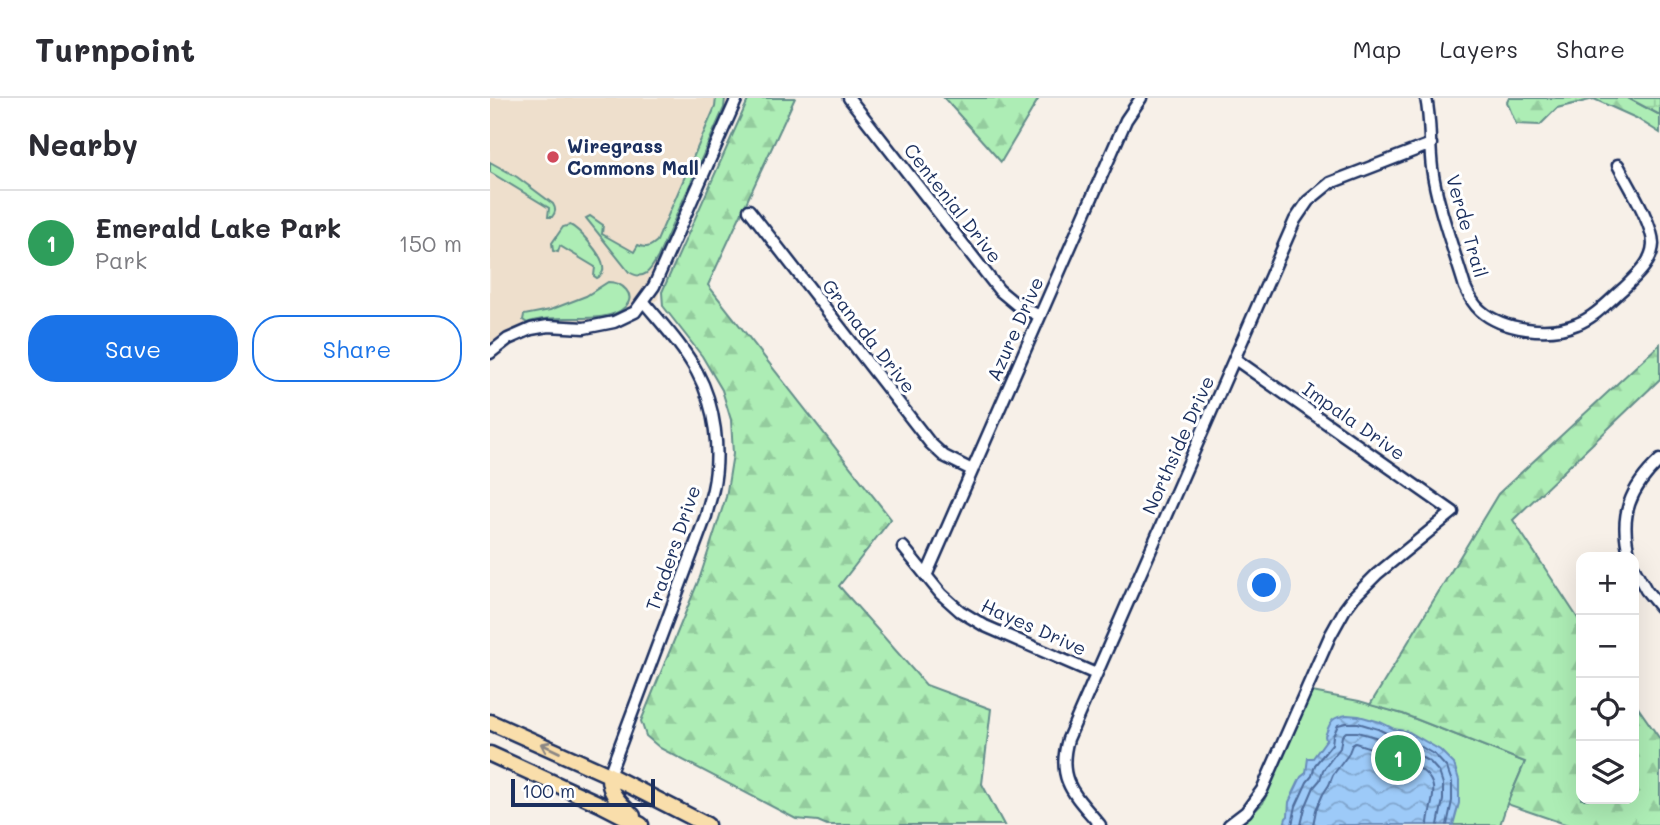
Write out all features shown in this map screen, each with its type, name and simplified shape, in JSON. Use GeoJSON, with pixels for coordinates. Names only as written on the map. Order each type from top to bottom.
{"type":"FeatureCollection","features":[{"type":"Feature","properties":{"kind":"highway"},"geometry":{"type":"LineString","coordinates":[[490,722],[609,775],[706,825]]}},
{"type":"Feature","properties":{"kind":"highway"},"geometry":{"type":"LineString","coordinates":[[490,754],[641,825]]}},
{"type":"Feature","properties":{"kind":"highway"},"geometry":{"type":"LineString","coordinates":[[609,775],[608,784],[612,793],[641,825]]}},
{"type":"Feature","properties":{"kind":"street"},"geometry":{"type":"LineString","coordinates":[[490,353],[531,329],[584,328],[614,322],[635,312],[654,286],[737,98]]}},
{"type":"Feature","properties":{"kind":"street","name":"Centenial Drive"},"geometry":{"type":"LineString","coordinates":[[849,98],[999,290],[1017,305],[1040,316]]}},
{"type":"Feature","properties":{"kind":"street","name":"Azure Drive"},"geometry":{"type":"LineString","coordinates":[[926,576],[1126,120],[1141,98]]}},
{"type":"Feature","properties":{"kind":"street","name":"Verde Trail"},"geometry":{"type":"LineString","coordinates":[[1426,98],[1436,189],[1465,287],[1471,301],[1479,310],[1518,328],[1565,328],[1577,324],[1589,317],[1646,265],[1653,243],[1651,233],[1618,165]]}},
{"type":"Feature","properties":{"kind":"street","name":"Northside Drive"},"geometry":{"type":"LineString","coordinates":[[1100,825],[1071,790],[1063,763],[1068,739],[1296,220],[1308,201],[1330,183],[1431,144]]}},
{"type":"Feature","properties":{"kind":"street","name":"Granada Drive"},"geometry":{"type":"LineString","coordinates":[[749,210],[930,443],[944,456],[972,470]]}},
{"type":"Feature","properties":{"kind":"street","name":"Traders Drive"},"geometry":{"type":"LineString","coordinates":[[609,775],[706,516],[714,487],[716,460],[714,429],[708,400],[697,371],[644,302]]}},
{"type":"Feature","properties":{"kind":"street","name":"Impala Drive"},"geometry":{"type":"LineString","coordinates":[[1229,825],[1246,812],[1262,790],[1330,636],[1345,609],[1377,574],[1452,512],[1235,359]]}},
{"type":"Feature","properties":{"kind":"street"},"geometry":{"type":"LineString","coordinates":[[1628,552],[1624,532],[1627,509],[1641,480],[1660,460]]}},
{"type":"Feature","properties":{"kind":"street","name":"Hayes Drive"},"geometry":{"type":"LineString","coordinates":[[903,547],[951,604],[972,619],[1096,674]]}},
{"type":"Feature","properties":{"kind":"street"},"geometry":{"type":"LineString","coordinates":[[1639,577],[1660,607]]}},
{"type":"Feature","properties":{"kind":"shaded area"},"geometry":{"type":"Polygon","coordinates":[[[490,98],[745,98],[658,299],[631,322],[600,332],[545,333],[531,336],[504,349],[490,362],[490,98]]]}},
{"type":"Feature","properties":{"kind":"green space"},"geometry":{"type":"Polygon","coordinates":[[[716,98],[725,98],[724,108],[658,257],[647,273],[635,275],[629,272],[586,218],[590,216],[603,225],[602,234],[634,252],[638,245],[648,247],[657,241],[715,107],[716,98]]]}},
{"type":"Feature","properties":{"kind":"green space"},"geometry":{"type":"Polygon","coordinates":[[[749,98],[795,98],[708,285],[891,519],[839,586],[926,685],[991,709],[982,784],[1004,825],[827,825],[818,821],[796,819],[660,748],[646,736],[641,721],[700,577],[726,497],[733,454],[731,420],[722,390],[702,356],[663,306],[662,292],[749,98]]]}},
{"type":"Feature","properties":{"kind":"green space"},"geometry":{"type":"Polygon","coordinates":[[[944,98],[1039,98],[1001,162],[944,98]]]}},
{"type":"Feature","properties":{"kind":"green space"},"geometry":{"type":"Polygon","coordinates":[[[1509,98],[1628,98],[1660,115],[1660,133],[1636,118],[1594,99],[1557,108],[1540,125],[1516,124],[1507,102],[1509,98]]]}},
{"type":"Feature","properties":{"kind":"green space"},"geometry":{"type":"Polygon","coordinates":[[[1628,98],[1660,98],[1660,115],[1628,98]]]}},
{"type":"Feature","properties":{"kind":"green space"},"geometry":{"type":"Polygon","coordinates":[[[490,162],[517,177],[553,204],[555,210],[552,217],[548,217],[549,208],[490,172],[490,162]]]}},
{"type":"Feature","properties":{"kind":"green space"},"geometry":{"type":"Polygon","coordinates":[[[570,225],[599,256],[603,272],[599,277],[594,276],[595,267],[560,246],[558,252],[553,251],[552,243],[563,227],[570,225]]]}},
{"type":"Feature","properties":{"kind":"green space"},"geometry":{"type":"Polygon","coordinates":[[[608,282],[623,287],[629,294],[625,307],[616,313],[592,318],[551,318],[527,323],[523,320],[524,315],[550,310],[586,296],[608,282]]]}},
{"type":"Feature","properties":{"kind":"green space"},"geometry":{"type":"Polygon","coordinates":[[[1660,344],[1660,379],[1513,520],[1576,615],[1576,804],[1639,804],[1639,709],[1660,739],[1660,825],[1568,825],[1507,804],[1525,762],[1403,714],[1370,705],[1498,494],[1660,344]]]}},
{"type":"Feature","properties":{"kind":"green space"},"geometry":{"type":"Polygon","coordinates":[[[1312,692],[1359,701],[1403,714],[1525,762],[1500,825],[1240,825],[1263,803],[1302,709],[1312,692]]]}},
{"type":"Feature","properties":{"kind":"water"},"geometry":{"type":"Polygon","coordinates":[[[1347,715],[1359,716],[1409,732],[1440,750],[1454,764],[1459,780],[1459,803],[1453,825],[1284,825],[1289,802],[1301,777],[1306,773],[1308,758],[1313,758],[1326,740],[1325,736],[1332,721],[1347,715]]]}},
{"type":"Feature","properties":{"kind":"place","name":"Wiregrass Commons Mall"},"geometry":{"type":"Point","coordinates":[553,157]}},
{"type":"Feature","properties":{"kind":"place","name":"Emerald Lake Park"},"geometry":{"type":"Point","coordinates":[1398,758]}}]}
